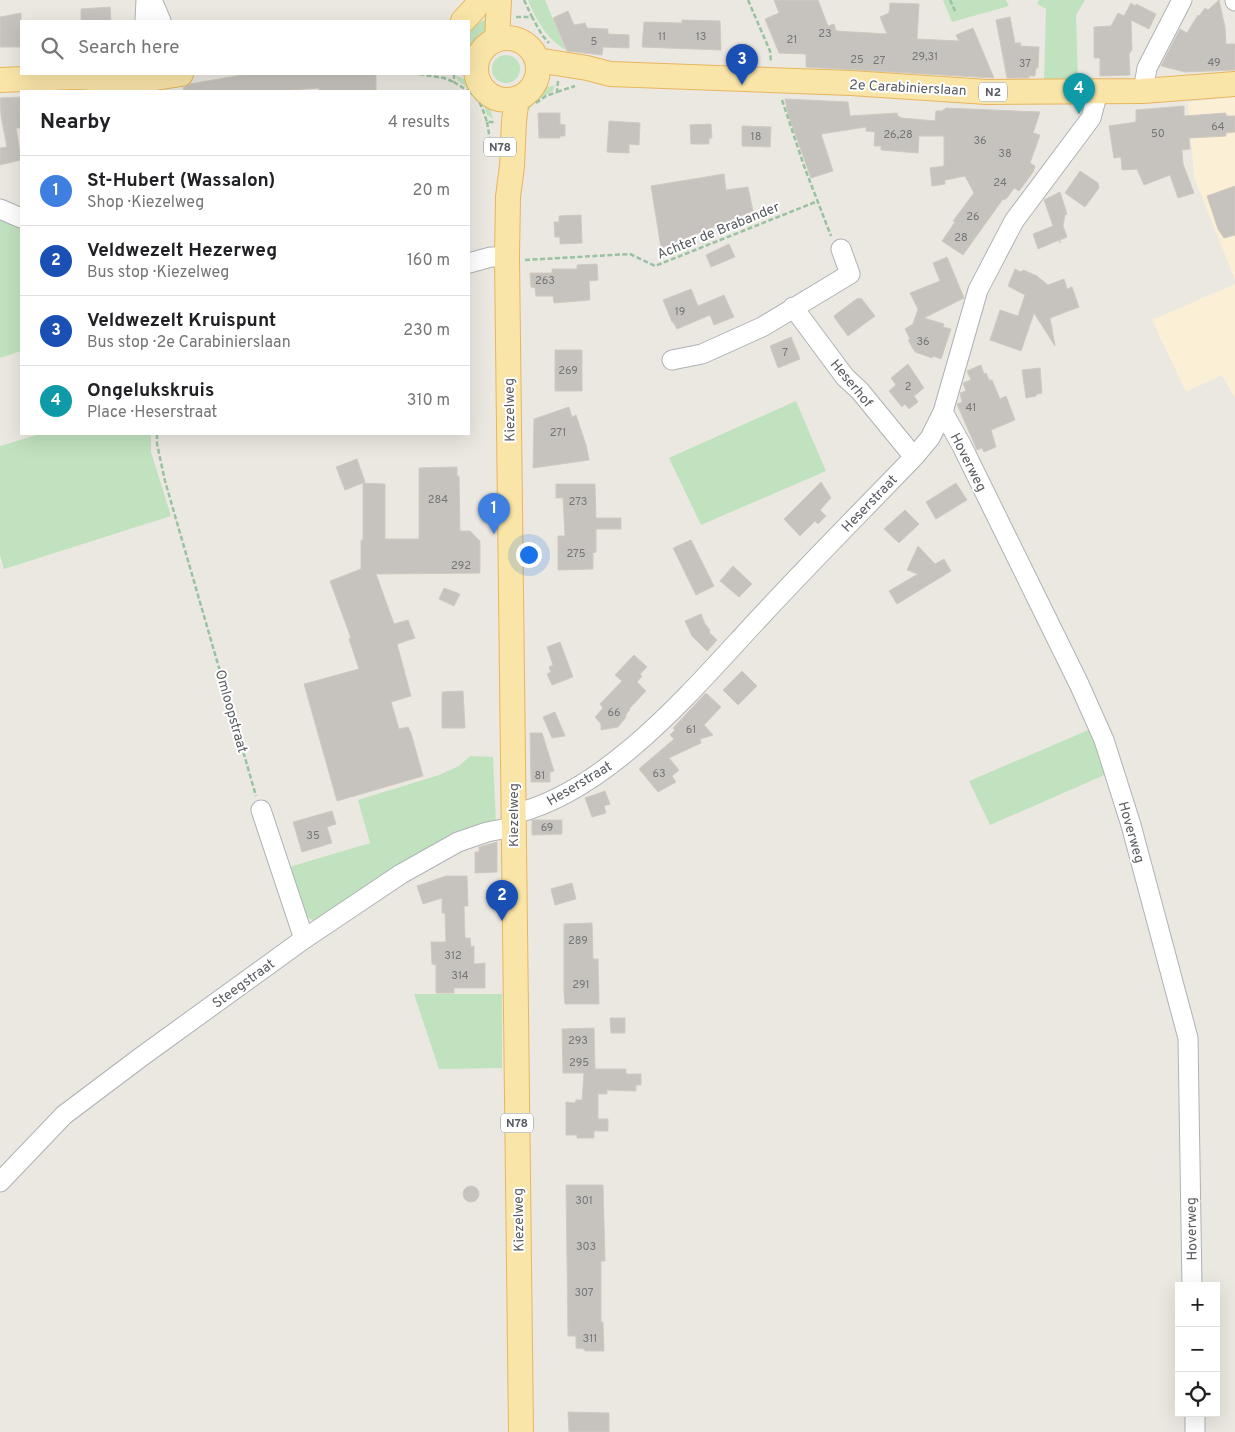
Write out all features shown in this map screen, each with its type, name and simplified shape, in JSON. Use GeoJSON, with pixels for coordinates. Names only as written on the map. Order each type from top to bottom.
{"type":"FeatureCollection","features":[{"type":"Feature","properties":{"kind":"main road"},"geometry":{"type":"LineString","coordinates":[[464,20],[475,8],[479,0]]}},
{"type":"Feature","properties":{"kind":"main road"},"geometry":{"type":"LineString","coordinates":[[499,0],[507,39]]}},
{"type":"Feature","properties":{"kind":"main road"},"geometry":{"type":"LineString","coordinates":[[507,39],[512,0]]}},
{"type":"Feature","properties":{"kind":"main road"},"geometry":{"type":"LineString","coordinates":[[470,68],[485,46],[507,39],[530,48],[536,71],[528,93],[505,98]]}},
{"type":"Feature","properties":{"kind":"main road","name":"2e Carabinierslaan"},"geometry":{"type":"LineString","coordinates":[[536,71],[587,68],[610,74],[851,83],[988,92],[1098,92],[1235,84]]}},
{"type":"Feature","properties":{"kind":"main road"},"geometry":{"type":"LineString","coordinates":[[0,80],[86,75],[136,81],[148,76],[162,75]]}},
{"type":"Feature","properties":{"kind":"main road","name":"Kiezelweg"},"geometry":{"type":"LineString","coordinates":[[470,75],[484,91],[505,98],[497,106],[500,122],[500,163],[508,197],[507,257],[521,1432]]}},
{"type":"Feature","properties":{"kind":"street"},"geometry":{"type":"LineString","coordinates":[[145,20],[146,0]]}},
{"type":"Feature","properties":{"kind":"street"},"geometry":{"type":"LineString","coordinates":[[152,0],[161,20]]}},
{"type":"Feature","properties":{"kind":"street"},"geometry":{"type":"LineString","coordinates":[[1143,90],[1147,68],[1182,0]]}},
{"type":"Feature","properties":{"kind":"street","name":"Heserstraat"},"geometry":{"type":"LineString","coordinates":[[513,821],[528,811],[558,798],[608,767],[667,715],[930,438],[943,412],[978,290],[1014,221],[1091,118],[1098,92]]}},
{"type":"Feature","properties":{"kind":"street"},"geometry":{"type":"LineString","coordinates":[[0,209],[20,218]]}},
{"type":"Feature","properties":{"kind":"street"},"geometry":{"type":"LineString","coordinates":[[672,360],[702,354],[762,327],[850,274],[841,249]]}},
{"type":"Feature","properties":{"kind":"street"},"geometry":{"type":"LineString","coordinates":[[470,263],[482,258],[507,257]]}},
{"type":"Feature","properties":{"kind":"street","name":"Heserhof"},"geometry":{"type":"LineString","coordinates":[[793,307],[845,376],[860,391],[914,457]]}},
{"type":"Feature","properties":{"kind":"street","name":"Hoverweg"},"geometry":{"type":"LineString","coordinates":[[943,412],[962,446],[1079,684],[1104,740],[1131,825],[1188,1038],[1192,1282]]}},
{"type":"Feature","properties":{"kind":"street"},"geometry":{"type":"LineString","coordinates":[[261,810],[304,939]]}},
{"type":"Feature","properties":{"kind":"street","name":"Steegstraat"},"geometry":{"type":"LineString","coordinates":[[0,1182],[64,1115],[304,939],[401,874],[458,842],[513,821]]}},
{"type":"Feature","properties":{"kind":"street"},"geometry":{"type":"LineString","coordinates":[[1195,1417],[1195,1432]]}},
{"type":"Feature","properties":{"kind":"path"},"geometry":{"type":"LineString","coordinates":[[524,0],[532,17]]}},
{"type":"Feature","properties":{"kind":"path"},"geometry":{"type":"LineString","coordinates":[[748,0],[770,51],[773,80],[818,201],[834,243],[841,249]]}},
{"type":"Feature","properties":{"kind":"path"},"geometry":{"type":"LineString","coordinates":[[950,0],[955,11]]}},
{"type":"Feature","properties":{"kind":"path"},"geometry":{"type":"LineString","coordinates":[[425,75],[444,78],[456,75]]}},
{"type":"Feature","properties":{"kind":"path","name":"Achter de Brabander"},"geometry":{"type":"LineString","coordinates":[[507,257],[525,260],[630,254],[655,266],[818,201]]}},
{"type":"Feature","properties":{"kind":"path","name":"Omloopstraat"},"geometry":{"type":"LineString","coordinates":[[157,435],[157,444],[165,481],[261,810]]}},
{"type":"Feature","properties":{"kind":"shaded area"},"geometry":{"type":"Polygon","coordinates":[[[1235,97],[1235,280],[1194,177],[1188,102],[1235,97]]]}},
{"type":"Feature","properties":{"kind":"shaded area"},"geometry":{"type":"Polygon","coordinates":[[[1235,284],[1235,398],[1222,375],[1186,392],[1152,320],[1235,284]]]}},
{"type":"Feature","properties":{"kind":"green space"},"geometry":{"type":"Polygon","coordinates":[[[528,0],[545,0],[566,50],[548,35],[528,0]]]}},
{"type":"Feature","properties":{"kind":"green space"},"geometry":{"type":"Polygon","coordinates":[[[943,0],[1006,0],[1009,6],[952,22],[943,0]]]}},
{"type":"Feature","properties":{"kind":"green space"},"geometry":{"type":"Polygon","coordinates":[[[1039,0],[1085,0],[1076,15],[1078,82],[1044,82],[1046,9],[1037,4],[1039,0]]]}},
{"type":"Feature","properties":{"kind":"green space"},"geometry":{"type":"Polygon","coordinates":[[[484,20],[493,20],[486,37],[470,47],[470,33],[477,24],[484,20]]]}},
{"type":"Feature","properties":{"kind":"green space"},"geometry":{"type":"Polygon","coordinates":[[[506,55],[516,59],[520,69],[516,79],[506,83],[496,79],[492,69],[496,59],[506,55]]]}},
{"type":"Feature","properties":{"kind":"green space"},"geometry":{"type":"Polygon","coordinates":[[[456,76],[469,82],[481,93],[489,105],[493,119],[487,115],[480,99],[473,91],[458,81],[456,76]]]}},
{"type":"Feature","properties":{"kind":"green space"},"geometry":{"type":"Polygon","coordinates":[[[555,85],[553,91],[536,102],[523,118],[527,101],[544,88],[555,85]]]}},
{"type":"Feature","properties":{"kind":"green space"},"geometry":{"type":"Polygon","coordinates":[[[0,214],[20,223],[20,351],[0,358],[0,214]]]}},
{"type":"Feature","properties":{"kind":"green space"},"geometry":{"type":"Polygon","coordinates":[[[796,401],[826,471],[701,525],[669,458],[796,401]]]}},
{"type":"Feature","properties":{"kind":"green space"},"geometry":{"type":"Polygon","coordinates":[[[37,435],[151,435],[151,452],[171,516],[4,569],[0,555],[0,446],[37,435]]]}},
{"type":"Feature","properties":{"kind":"green space"},"geometry":{"type":"Polygon","coordinates":[[[1093,728],[1109,773],[990,825],[969,781],[1093,728]]]}},
{"type":"Feature","properties":{"kind":"green space"},"geometry":{"type":"Polygon","coordinates":[[[470,756],[493,757],[496,823],[315,921],[306,917],[286,868],[370,843],[358,800],[439,775],[459,766],[470,756]]]}},
{"type":"Feature","properties":{"kind":"green space"},"geometry":{"type":"Polygon","coordinates":[[[414,994],[502,994],[502,1068],[439,1069],[414,994]]]}},
{"type":"Feature","properties":{"kind":"building"},"geometry":{"type":"Polygon","coordinates":[[[774,0],[818,0],[828,26],[834,24],[836,31],[887,34],[880,17],[889,13],[890,3],[919,4],[917,39],[959,41],[956,35],[973,28],[994,78],[806,67],[806,54],[779,53],[765,19],[779,13],[774,0]]]}},
{"type":"Feature","properties":{"kind":"building"},"geometry":{"type":"Polygon","coordinates":[[[1219,0],[1225,27],[1226,44],[1235,44],[1235,70],[1185,72],[1161,66],[1180,29],[1187,33],[1198,15],[1205,8],[1208,10],[1219,0]]]}},
{"type":"Feature","properties":{"kind":"building"},"geometry":{"type":"Polygon","coordinates":[[[1131,3],[1156,14],[1149,29],[1131,20],[1132,50],[1129,54],[1130,75],[1100,76],[1100,58],[1094,58],[1094,27],[1111,26],[1118,13],[1124,16],[1131,3]]]}},
{"type":"Feature","properties":{"kind":"building"},"geometry":{"type":"Polygon","coordinates":[[[110,7],[111,20],[81,20],[81,9],[110,7]]]}},
{"type":"Feature","properties":{"kind":"building"},"geometry":{"type":"Polygon","coordinates":[[[568,11],[574,25],[585,23],[587,28],[608,29],[608,34],[629,35],[629,48],[603,47],[602,55],[567,51],[553,18],[568,11]]]}},
{"type":"Feature","properties":{"kind":"building"},"geometry":{"type":"Polygon","coordinates":[[[21,13],[20,47],[0,47],[0,17],[21,13]]]}},
{"type":"Feature","properties":{"kind":"building"},"geometry":{"type":"Polygon","coordinates":[[[1010,17],[1015,43],[1021,43],[1020,46],[1039,47],[1038,68],[1036,68],[1035,76],[1029,76],[1029,78],[1007,78],[996,20],[1010,17]]]}},
{"type":"Feature","properties":{"kind":"building"},"geometry":{"type":"Polygon","coordinates":[[[682,20],[720,21],[721,50],[642,47],[644,22],[682,23],[682,20]]]}},
{"type":"Feature","properties":{"kind":"building"},"geometry":{"type":"Polygon","coordinates":[[[242,75],[376,75],[376,90],[319,90],[319,88],[292,90],[184,90],[183,88],[190,84],[242,75]]]}},
{"type":"Feature","properties":{"kind":"building"},"geometry":{"type":"Polygon","coordinates":[[[20,97],[20,128],[16,128],[20,160],[0,165],[0,148],[7,147],[1,116],[0,98],[20,97]]]}},
{"type":"Feature","properties":{"kind":"building"},"geometry":{"type":"Polygon","coordinates":[[[785,99],[848,102],[850,116],[897,113],[902,118],[935,121],[936,111],[942,111],[946,108],[1040,112],[1033,133],[1040,135],[1030,163],[1035,166],[1033,172],[1019,191],[1014,188],[1007,198],[1003,199],[963,255],[942,241],[955,222],[953,221],[974,193],[965,176],[945,180],[945,184],[932,186],[930,168],[944,166],[944,136],[919,136],[918,153],[881,150],[881,146],[874,146],[875,132],[866,131],[866,127],[821,134],[833,171],[811,178],[788,114],[785,99]]]}},
{"type":"Feature","properties":{"kind":"building"},"geometry":{"type":"Polygon","coordinates":[[[1184,106],[1184,116],[1226,113],[1226,116],[1235,116],[1235,132],[1226,133],[1226,136],[1189,138],[1190,149],[1182,150],[1183,164],[1194,193],[1178,198],[1170,175],[1144,185],[1137,169],[1122,170],[1121,157],[1114,158],[1109,126],[1136,122],[1136,110],[1184,106]]]}},
{"type":"Feature","properties":{"kind":"building"},"geometry":{"type":"Polygon","coordinates":[[[538,113],[560,113],[560,124],[565,125],[565,136],[560,136],[560,138],[539,138],[538,113]]]}},
{"type":"Feature","properties":{"kind":"building"},"geometry":{"type":"Polygon","coordinates":[[[609,121],[640,123],[639,145],[629,144],[629,153],[607,152],[609,121]]]}},
{"type":"Feature","properties":{"kind":"building"},"geometry":{"type":"Polygon","coordinates":[[[711,124],[712,138],[709,138],[709,144],[691,144],[690,125],[711,124]]]}},
{"type":"Feature","properties":{"kind":"building"},"geometry":{"type":"Polygon","coordinates":[[[742,126],[771,127],[770,147],[742,146],[742,126]]]}},
{"type":"Feature","properties":{"kind":"building"},"geometry":{"type":"Polygon","coordinates":[[[1080,171],[1098,183],[1099,188],[1085,207],[1065,193],[1080,171]]]}},
{"type":"Feature","properties":{"kind":"building"},"geometry":{"type":"Polygon","coordinates":[[[724,174],[726,190],[748,187],[753,211],[661,248],[651,186],[724,174]]]}},
{"type":"Feature","properties":{"kind":"building"},"geometry":{"type":"Polygon","coordinates":[[[1235,186],[1235,235],[1224,238],[1218,229],[1207,196],[1235,186]]]}},
{"type":"Feature","properties":{"kind":"building"},"geometry":{"type":"Polygon","coordinates":[[[1060,192],[1067,214],[1065,215],[1063,226],[1067,237],[1060,240],[1060,243],[1059,240],[1038,249],[1033,234],[1053,226],[1044,200],[1060,192]]]}},
{"type":"Feature","properties":{"kind":"building"},"geometry":{"type":"Polygon","coordinates":[[[581,215],[582,243],[560,244],[560,237],[555,237],[554,222],[559,222],[559,216],[581,215]]]}},
{"type":"Feature","properties":{"kind":"building"},"geometry":{"type":"Polygon","coordinates":[[[729,244],[735,257],[711,267],[706,255],[729,244]]]}},
{"type":"Feature","properties":{"kind":"building"},"geometry":{"type":"Polygon","coordinates":[[[947,257],[964,298],[924,318],[944,324],[943,327],[951,329],[941,359],[915,352],[908,340],[910,339],[905,329],[913,324],[918,309],[910,293],[940,281],[933,263],[947,257]]]}},
{"type":"Feature","properties":{"kind":"building"},"geometry":{"type":"Polygon","coordinates":[[[597,264],[598,280],[589,281],[590,300],[554,303],[553,296],[536,296],[535,288],[531,287],[530,273],[552,273],[552,269],[577,269],[577,265],[597,264]]]}},
{"type":"Feature","properties":{"kind":"building"},"geometry":{"type":"Polygon","coordinates":[[[1015,269],[1037,276],[1048,285],[1064,279],[1067,289],[1072,287],[1079,307],[1050,318],[1055,346],[1034,313],[1021,351],[990,340],[1000,310],[1018,316],[1025,295],[1008,286],[1015,269]]]}},
{"type":"Feature","properties":{"kind":"building"},"geometry":{"type":"Polygon","coordinates":[[[691,289],[698,306],[724,295],[734,317],[714,325],[710,315],[677,329],[663,300],[691,289]]]}},
{"type":"Feature","properties":{"kind":"building"},"geometry":{"type":"Polygon","coordinates":[[[858,298],[861,298],[875,316],[848,336],[834,317],[858,298]]]}},
{"type":"Feature","properties":{"kind":"building"},"geometry":{"type":"Polygon","coordinates":[[[791,337],[800,359],[778,368],[770,346],[791,337]]]}},
{"type":"Feature","properties":{"kind":"building"},"geometry":{"type":"Polygon","coordinates":[[[555,350],[582,350],[582,391],[555,391],[555,350]]]}},
{"type":"Feature","properties":{"kind":"building"},"geometry":{"type":"Polygon","coordinates":[[[908,364],[924,388],[914,396],[918,402],[909,409],[905,404],[902,407],[889,391],[896,385],[891,378],[908,364]]]}},
{"type":"Feature","properties":{"kind":"building"},"geometry":{"type":"Polygon","coordinates":[[[981,365],[984,374],[986,373],[989,380],[992,380],[1000,399],[1006,396],[1015,420],[991,430],[996,447],[984,452],[982,448],[977,450],[957,404],[962,402],[960,393],[966,391],[963,383],[971,380],[967,371],[981,365]]]}},
{"type":"Feature","properties":{"kind":"building"},"geometry":{"type":"Polygon","coordinates":[[[1040,368],[1042,393],[1026,398],[1022,370],[1040,368]]]}},
{"type":"Feature","properties":{"kind":"building"},"geometry":{"type":"Polygon","coordinates":[[[569,407],[572,417],[576,415],[589,460],[533,468],[534,419],[569,407]]]}},
{"type":"Feature","properties":{"kind":"building"},"geometry":{"type":"Polygon","coordinates":[[[357,459],[365,482],[345,490],[336,467],[357,459]]]}},
{"type":"Feature","properties":{"kind":"building"},"geometry":{"type":"Polygon","coordinates":[[[457,467],[457,476],[459,476],[460,531],[470,531],[480,541],[480,573],[376,574],[394,624],[408,620],[415,638],[397,644],[411,696],[391,702],[399,729],[408,727],[411,733],[423,776],[337,801],[304,684],[359,669],[349,639],[351,638],[330,581],[361,569],[363,483],[385,484],[385,539],[419,539],[419,468],[457,467]]]}},
{"type":"Feature","properties":{"kind":"building"},"geometry":{"type":"Polygon","coordinates":[[[821,482],[831,498],[820,510],[826,516],[818,524],[815,521],[800,536],[784,519],[821,482]]]}},
{"type":"Feature","properties":{"kind":"building"},"geometry":{"type":"Polygon","coordinates":[[[956,483],[967,500],[936,519],[926,502],[956,483]]]}},
{"type":"Feature","properties":{"kind":"building"},"geometry":{"type":"Polygon","coordinates":[[[556,484],[595,484],[596,518],[621,518],[621,529],[596,529],[596,552],[593,553],[593,569],[558,570],[558,536],[565,536],[563,498],[556,498],[556,484]]]}},
{"type":"Feature","properties":{"kind":"building"},"geometry":{"type":"Polygon","coordinates":[[[905,510],[919,524],[899,543],[884,529],[905,510]]]}},
{"type":"Feature","properties":{"kind":"building"},"geometry":{"type":"Polygon","coordinates":[[[691,540],[714,586],[696,595],[673,548],[691,540]]]}},
{"type":"Feature","properties":{"kind":"building"},"geometry":{"type":"Polygon","coordinates":[[[918,546],[935,564],[944,559],[951,571],[897,604],[889,591],[918,574],[907,570],[918,546]]]}},
{"type":"Feature","properties":{"kind":"building"},"geometry":{"type":"Polygon","coordinates":[[[733,566],[752,584],[739,597],[720,581],[733,566]]]}},
{"type":"Feature","properties":{"kind":"building"},"geometry":{"type":"Polygon","coordinates":[[[444,588],[460,594],[454,606],[439,599],[444,588]]]}},
{"type":"Feature","properties":{"kind":"building"},"geometry":{"type":"Polygon","coordinates":[[[701,614],[710,630],[709,632],[717,640],[707,651],[692,636],[685,621],[701,614]]]}},
{"type":"Feature","properties":{"kind":"building"},"geometry":{"type":"Polygon","coordinates":[[[560,642],[573,677],[552,685],[547,674],[551,672],[549,667],[553,665],[547,647],[560,642]]]}},
{"type":"Feature","properties":{"kind":"building"},"geometry":{"type":"Polygon","coordinates":[[[634,655],[647,667],[640,674],[642,676],[637,682],[646,691],[629,709],[626,717],[618,727],[601,730],[601,724],[595,717],[603,708],[600,704],[622,681],[615,675],[634,655]]]}},
{"type":"Feature","properties":{"kind":"building"},"geometry":{"type":"Polygon","coordinates":[[[742,671],[757,686],[738,705],[723,690],[742,671]]]}},
{"type":"Feature","properties":{"kind":"building"},"geometry":{"type":"Polygon","coordinates":[[[463,691],[465,728],[442,728],[442,692],[463,691]]]}},
{"type":"Feature","properties":{"kind":"building"},"geometry":{"type":"Polygon","coordinates":[[[706,693],[721,707],[704,725],[713,735],[700,739],[701,743],[669,758],[679,770],[672,776],[676,782],[658,792],[639,769],[674,739],[670,735],[675,730],[673,728],[706,693]]]}},
{"type":"Feature","properties":{"kind":"building"},"geometry":{"type":"Polygon","coordinates":[[[555,712],[565,736],[552,738],[543,717],[555,712]]]}},
{"type":"Feature","properties":{"kind":"building"},"geometry":{"type":"Polygon","coordinates":[[[530,733],[542,733],[554,771],[550,772],[550,782],[531,782],[530,733]]]}},
{"type":"Feature","properties":{"kind":"building"},"geometry":{"type":"Polygon","coordinates":[[[605,791],[610,804],[604,806],[606,813],[592,817],[585,798],[605,791]]]}},
{"type":"Feature","properties":{"kind":"building"},"geometry":{"type":"Polygon","coordinates":[[[332,811],[336,824],[327,827],[332,843],[302,852],[293,822],[332,811]]]}},
{"type":"Feature","properties":{"kind":"building"},"geometry":{"type":"Polygon","coordinates":[[[532,820],[562,820],[562,834],[532,835],[532,820]]]}},
{"type":"Feature","properties":{"kind":"building"},"geometry":{"type":"Polygon","coordinates":[[[497,842],[497,872],[475,873],[475,852],[479,852],[479,847],[497,842]]]}},
{"type":"Feature","properties":{"kind":"building"},"geometry":{"type":"Polygon","coordinates":[[[446,876],[467,876],[468,906],[464,906],[465,938],[470,938],[471,947],[474,946],[474,964],[485,963],[485,988],[454,988],[454,993],[436,993],[436,965],[432,964],[431,942],[446,942],[445,913],[442,913],[442,898],[423,904],[417,886],[446,876]]]}},
{"type":"Feature","properties":{"kind":"building"},"geometry":{"type":"Polygon","coordinates":[[[572,883],[576,899],[555,905],[551,889],[572,883]]]}},
{"type":"Feature","properties":{"kind":"building"},"geometry":{"type":"Polygon","coordinates":[[[592,923],[593,959],[598,959],[599,1004],[565,1004],[564,924],[592,923]]]}},
{"type":"Feature","properties":{"kind":"building"},"geometry":{"type":"Polygon","coordinates":[[[610,1018],[625,1018],[625,1033],[611,1033],[610,1018]]]}},
{"type":"Feature","properties":{"kind":"building"},"geometry":{"type":"Polygon","coordinates":[[[594,1028],[595,1069],[626,1069],[626,1074],[641,1074],[641,1085],[636,1085],[636,1091],[607,1090],[607,1094],[598,1094],[598,1119],[608,1119],[608,1131],[594,1131],[594,1138],[577,1138],[577,1135],[566,1135],[566,1102],[575,1103],[576,1100],[582,1100],[584,1073],[563,1073],[562,1029],[594,1028]]]}},
{"type":"Feature","properties":{"kind":"building"},"geometry":{"type":"Polygon","coordinates":[[[566,1185],[603,1185],[605,1261],[601,1261],[601,1322],[603,1322],[604,1351],[585,1351],[584,1349],[576,1348],[576,1336],[568,1336],[566,1185]]]}},
{"type":"Feature","properties":{"kind":"building"},"geometry":{"type":"Polygon","coordinates":[[[468,1186],[474,1186],[479,1191],[477,1200],[468,1202],[463,1197],[463,1191],[468,1186]]]}},
{"type":"Feature","properties":{"kind":"building"},"geometry":{"type":"Polygon","coordinates":[[[568,1412],[609,1413],[609,1432],[569,1432],[568,1412]]]}},
{"type":"Feature","properties":{"kind":"place","name":"Veldwezelt Kruispunt"},"geometry":{"type":"Point","coordinates":[742,85]}},
{"type":"Feature","properties":{"kind":"place","name":"Ongelukskruis"},"geometry":{"type":"Point","coordinates":[1079,114]}},
{"type":"Feature","properties":{"kind":"place","name":"St-Hubert (Wassalon)"},"geometry":{"type":"Point","coordinates":[494,534]}},
{"type":"Feature","properties":{"kind":"place","name":"Veldwezelt Hezerweg"},"geometry":{"type":"Point","coordinates":[502,921]}}]}
